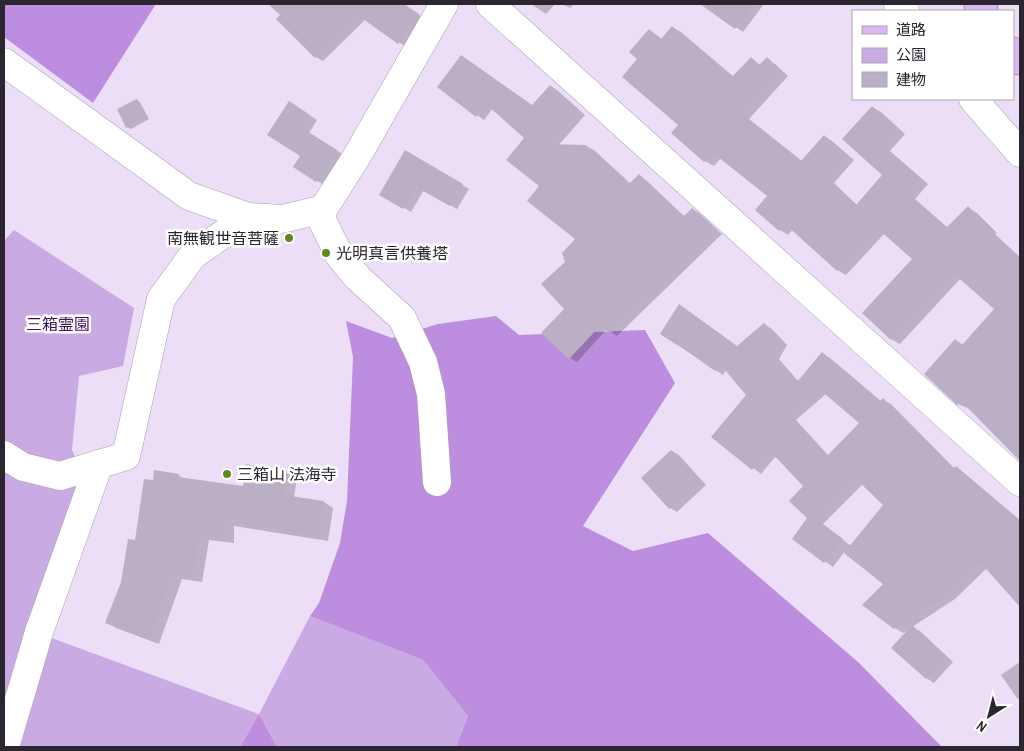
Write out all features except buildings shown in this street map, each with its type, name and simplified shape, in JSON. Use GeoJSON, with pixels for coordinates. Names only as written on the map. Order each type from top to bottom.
{"type":"FeatureCollection","features":[{"type":"Feature","properties":{"kind":"street"},"geometry":{"type":"LineString","coordinates":[[4,62],[190,196],[248,217],[282,219],[324,208],[357,156],[444,4]]}},
{"type":"Feature","properties":{"kind":"street"},"geometry":{"type":"LineString","coordinates":[[490,4],[1020,482]]}},
{"type":"Feature","properties":{"kind":"street"},"geometry":{"type":"LineString","coordinates":[[974,100],[1020,153]]}},
{"type":"Feature","properties":{"kind":"street"},"geometry":{"type":"LineString","coordinates":[[320,210],[323,222],[339,255],[358,278],[402,318],[423,362],[431,394],[437,482]]}},
{"type":"Feature","properties":{"kind":"street"},"geometry":{"type":"LineString","coordinates":[[4,455],[23,467],[60,476],[126,456],[161,299],[193,255],[248,217]]}},
{"type":"Feature","properties":{"kind":"street"},"geometry":{"type":"LineString","coordinates":[[5,747],[39,632],[99,464]]}},
{"type":"Feature","properties":{"kind":"green space","name":"三箱霊園"},"geometry":{"type":"Polygon","coordinates":[[[14,230],[134,308],[123,366],[79,376],[72,450],[93,495],[46,636],[259,714],[240,747],[4,747],[4,241],[14,230]]]}},
{"type":"Feature","properties":{"kind":"green space"},"geometry":{"type":"Polygon","coordinates":[[[310,616],[423,660],[468,716],[456,747],[277,747],[259,714],[310,616]]]}},
{"type":"Feature","properties":{"kind":"shaded area"},"geometry":{"type":"Polygon","coordinates":[[[4,4],[156,4],[93,103],[4,37],[4,4]]]}},
{"type":"Feature","properties":{"kind":"shaded area"},"geometry":{"type":"Polygon","coordinates":[[[496,316],[519,335],[645,330],[675,383],[583,526],[633,551],[708,533],[858,662],[942,747],[456,747],[468,716],[423,660],[310,616],[319,603],[340,543],[347,501],[353,357],[346,321],[392,338],[438,324],[496,316]]]}},
{"type":"Feature","properties":{"kind":"shaded area"},"geometry":{"type":"Polygon","coordinates":[[[259,714],[277,747],[240,747],[259,714]]]}},
{"type":"Feature","properties":{"kind":"place","name":"南無観世音菩薩"},"geometry":{"type":"Point","coordinates":[289,238]}},
{"type":"Feature","properties":{"kind":"place","name":"光明真言供養塔"},"geometry":{"type":"Point","coordinates":[326,253]}},
{"type":"Feature","properties":{"kind":"place","name":"三箱山 法海寺"},"geometry":{"type":"Point","coordinates":[227,474]}}]}
